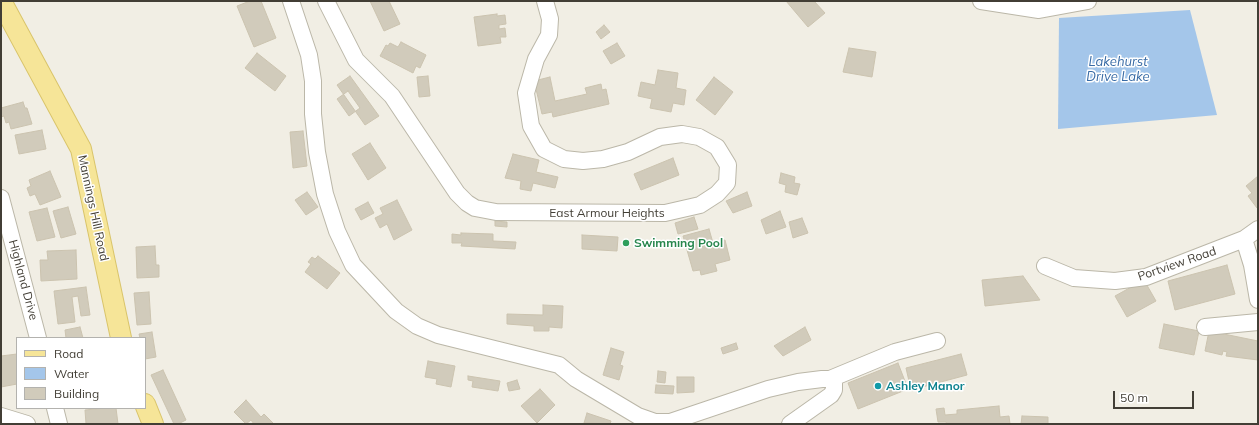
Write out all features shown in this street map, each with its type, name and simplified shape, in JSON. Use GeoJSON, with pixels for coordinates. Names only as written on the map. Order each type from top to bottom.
{"type":"FeatureCollection","features":[{"type":"Feature","properties":{"kind":"main road","name":"Mannings Hill Road"},"geometry":{"type":"LineString","coordinates":[[1,1],[81,149],[120,337]]}},
{"type":"Feature","properties":{"kind":"main road"},"geometry":{"type":"LineString","coordinates":[[146,406],[153,424]]}},
{"type":"Feature","properties":{"kind":"street"},"geometry":{"type":"LineString","coordinates":[[291,1],[309,55],[313,81],[313,114],[317,152],[325,194],[338,231],[353,265],[396,311],[417,326],[438,335],[458,341],[544,360],[559,365],[576,379],[638,416],[655,422],[670,422],[768,389],[798,382],[830,379],[895,352],[937,341]]}},
{"type":"Feature","properties":{"kind":"street","name":"East Armour Heights"},"geometry":{"type":"LineString","coordinates":[[326,1],[356,60],[392,96],[458,193],[467,203],[475,208],[496,212],[665,213],[693,207],[717,194],[727,183],[728,165],[717,147],[699,137],[682,134],[660,136],[628,152],[583,161],[564,159],[544,149],[531,126],[526,92],[536,59],[549,35],[550,19],[545,1]]}},
{"type":"Feature","properties":{"kind":"street"},"geometry":{"type":"LineString","coordinates":[[980,1],[1040,10],[1088,1]]}},
{"type":"Feature","properties":{"kind":"street","name":"Highland Drive"},"geometry":{"type":"LineString","coordinates":[[1,198],[5,227],[38,337]]}},
{"type":"Feature","properties":{"kind":"street","name":"Portview Road"},"geometry":{"type":"LineString","coordinates":[[1046,266],[1074,278],[1115,281],[1146,277],[1244,239],[1258,229]]}},
{"type":"Feature","properties":{"kind":"street"},"geometry":{"type":"LineString","coordinates":[[1244,239],[1252,265],[1258,300]]}},
{"type":"Feature","properties":{"kind":"street"},"geometry":{"type":"LineString","coordinates":[[1205,327],[1258,322]]}},
{"type":"Feature","properties":{"kind":"street"},"geometry":{"type":"LineString","coordinates":[[790,424],[831,395],[834,390],[834,383],[830,379]]}},
{"type":"Feature","properties":{"kind":"street"},"geometry":{"type":"LineString","coordinates":[[55,409],[59,424]]}},
{"type":"Feature","properties":{"kind":"street"},"geometry":{"type":"LineString","coordinates":[[1,416],[27,424]]}},
{"type":"Feature","properties":{"kind":"water","name":"Lakehurst Drive Lake"},"geometry":{"type":"Polygon","coordinates":[[[1190,10],[1217,115],[1058,129],[1059,18],[1190,10]]]}},
{"type":"Feature","properties":{"kind":"building"},"geometry":{"type":"Polygon","coordinates":[[[250,1],[261,1],[276,38],[254,47],[237,6],[250,1]]]}},
{"type":"Feature","properties":{"kind":"building"},"geometry":{"type":"Polygon","coordinates":[[[370,1],[389,1],[400,24],[384,31],[370,1]]]}},
{"type":"Feature","properties":{"kind":"building"},"geometry":{"type":"Polygon","coordinates":[[[786,1],[814,1],[825,13],[808,27],[786,1]]]}},
{"type":"Feature","properties":{"kind":"building"},"geometry":{"type":"Polygon","coordinates":[[[497,14],[497,16],[505,15],[506,24],[499,25],[499,29],[505,28],[506,37],[500,37],[501,43],[478,46],[474,17],[497,14]]]}},
{"type":"Feature","properties":{"kind":"building"},"geometry":{"type":"Polygon","coordinates":[[[604,25],[610,32],[601,39],[596,32],[604,25]]]}},
{"type":"Feature","properties":{"kind":"building"},"geometry":{"type":"Polygon","coordinates":[[[401,42],[426,55],[420,68],[416,66],[413,73],[380,56],[386,45],[388,46],[390,43],[398,47],[401,42]]]}},
{"type":"Feature","properties":{"kind":"building"},"geometry":{"type":"Polygon","coordinates":[[[617,43],[625,56],[611,64],[603,51],[617,43]]]}},
{"type":"Feature","properties":{"kind":"building"},"geometry":{"type":"Polygon","coordinates":[[[849,48],[876,52],[872,77],[843,72],[849,48]]]}},
{"type":"Feature","properties":{"kind":"building"},"geometry":{"type":"Polygon","coordinates":[[[257,53],[286,76],[275,91],[245,68],[257,53]]]}},
{"type":"Feature","properties":{"kind":"building"},"geometry":{"type":"Polygon","coordinates":[[[658,70],[678,73],[676,88],[686,90],[684,105],[673,103],[671,112],[650,108],[652,99],[638,96],[641,82],[655,85],[658,70]]]}},
{"type":"Feature","properties":{"kind":"building"},"geometry":{"type":"Polygon","coordinates":[[[350,76],[379,116],[365,125],[337,85],[350,76]]]}},
{"type":"Feature","properties":{"kind":"building"},"geometry":{"type":"Polygon","coordinates":[[[428,76],[430,96],[419,97],[417,77],[428,76]]]}},
{"type":"Feature","properties":{"kind":"building"},"geometry":{"type":"Polygon","coordinates":[[[550,77],[555,101],[587,94],[585,88],[601,84],[602,90],[606,89],[609,104],[553,117],[552,112],[542,114],[534,81],[550,77]]]}},
{"type":"Feature","properties":{"kind":"building"},"geometry":{"type":"Polygon","coordinates":[[[714,77],[733,92],[715,115],[696,100],[714,77]]]}},
{"type":"Feature","properties":{"kind":"building"},"geometry":{"type":"Polygon","coordinates":[[[348,91],[360,108],[349,116],[337,99],[348,91]]]}},
{"type":"Feature","properties":{"kind":"building"},"geometry":{"type":"Polygon","coordinates":[[[23,102],[25,108],[27,108],[32,124],[11,129],[9,122],[6,123],[4,116],[1,117],[1,108],[23,102]]]}},
{"type":"Feature","properties":{"kind":"building"},"geometry":{"type":"Polygon","coordinates":[[[42,130],[46,149],[19,154],[15,135],[42,130]]]}},
{"type":"Feature","properties":{"kind":"building"},"geometry":{"type":"Polygon","coordinates":[[[303,131],[307,166],[293,168],[290,132],[303,131]]]}},
{"type":"Feature","properties":{"kind":"building"},"geometry":{"type":"Polygon","coordinates":[[[370,143],[386,168],[368,180],[352,154],[370,143]]]}},
{"type":"Feature","properties":{"kind":"building"},"geometry":{"type":"Polygon","coordinates":[[[513,154],[539,160],[536,172],[558,177],[555,188],[533,183],[531,191],[520,189],[521,181],[505,178],[513,154]]]}},
{"type":"Feature","properties":{"kind":"building"},"geometry":{"type":"Polygon","coordinates":[[[673,158],[679,175],[641,190],[634,174],[673,158]]]}},
{"type":"Feature","properties":{"kind":"building"},"geometry":{"type":"Polygon","coordinates":[[[50,171],[61,197],[40,205],[35,194],[30,196],[27,188],[31,186],[29,180],[50,171]]]}},
{"type":"Feature","properties":{"kind":"building"},"geometry":{"type":"Polygon","coordinates":[[[781,173],[795,177],[794,183],[800,184],[797,195],[785,192],[786,185],[779,183],[781,173]]]}},
{"type":"Feature","properties":{"kind":"building"},"geometry":{"type":"Polygon","coordinates":[[[1258,176],[1257,208],[1248,196],[1252,193],[1246,186],[1258,176]]]}},
{"type":"Feature","properties":{"kind":"building"},"geometry":{"type":"Polygon","coordinates":[[[307,192],[318,207],[306,215],[295,200],[307,192]]]}},
{"type":"Feature","properties":{"kind":"building"},"geometry":{"type":"Polygon","coordinates":[[[747,192],[752,206],[733,213],[726,201],[747,192]]]}},
{"type":"Feature","properties":{"kind":"building"},"geometry":{"type":"Polygon","coordinates":[[[397,200],[412,230],[394,240],[387,224],[380,228],[375,218],[383,214],[380,208],[397,200]]]}},
{"type":"Feature","properties":{"kind":"building"},"geometry":{"type":"Polygon","coordinates":[[[368,202],[374,213],[361,220],[355,209],[368,202]]]}},
{"type":"Feature","properties":{"kind":"building"},"geometry":{"type":"Polygon","coordinates":[[[68,207],[76,234],[61,238],[53,211],[68,207]]]}},
{"type":"Feature","properties":{"kind":"building"},"geometry":{"type":"Polygon","coordinates":[[[47,208],[55,237],[37,241],[29,212],[47,208]]]}},
{"type":"Feature","properties":{"kind":"building"},"geometry":{"type":"Polygon","coordinates":[[[780,211],[786,227],[766,234],[761,220],[780,211]]]}},
{"type":"Feature","properties":{"kind":"building"},"geometry":{"type":"Polygon","coordinates":[[[694,217],[698,229],[678,234],[675,223],[694,217]]]}},
{"type":"Feature","properties":{"kind":"building"},"geometry":{"type":"Polygon","coordinates":[[[802,218],[808,233],[793,238],[789,222],[802,218]]]}},
{"type":"Feature","properties":{"kind":"building"},"geometry":{"type":"Polygon","coordinates":[[[495,221],[507,222],[507,227],[495,226],[495,221]]]}},
{"type":"Feature","properties":{"kind":"building"},"geometry":{"type":"Polygon","coordinates":[[[709,229],[713,243],[725,240],[730,260],[715,264],[717,271],[701,275],[700,270],[693,271],[683,236],[709,229]]]}},
{"type":"Feature","properties":{"kind":"building"},"geometry":{"type":"Polygon","coordinates":[[[461,233],[493,234],[493,241],[516,242],[515,249],[461,246],[462,243],[452,243],[452,234],[461,235],[461,233]]]}},
{"type":"Feature","properties":{"kind":"building"},"geometry":{"type":"Polygon","coordinates":[[[582,235],[618,237],[617,251],[582,249],[582,235]]]}},
{"type":"Feature","properties":{"kind":"building"},"geometry":{"type":"Polygon","coordinates":[[[155,246],[156,265],[159,265],[159,277],[137,278],[136,247],[155,246]]]}},
{"type":"Feature","properties":{"kind":"building"},"geometry":{"type":"Polygon","coordinates":[[[76,250],[77,279],[41,281],[40,260],[48,260],[47,251],[76,250]]]}},
{"type":"Feature","properties":{"kind":"building"},"geometry":{"type":"Polygon","coordinates":[[[318,256],[340,273],[327,289],[305,272],[311,264],[308,262],[312,257],[315,259],[318,256]]]}},
{"type":"Feature","properties":{"kind":"building"},"geometry":{"type":"Polygon","coordinates":[[[1227,265],[1235,294],[1175,310],[1168,281],[1227,265]]]}},
{"type":"Feature","properties":{"kind":"building"},"geometry":{"type":"Polygon","coordinates":[[[1023,276],[1040,300],[985,306],[982,280],[1023,276]]]}},
{"type":"Feature","properties":{"kind":"building"},"geometry":{"type":"Polygon","coordinates":[[[1144,280],[1156,301],[1127,317],[1115,296],[1144,280]]]}},
{"type":"Feature","properties":{"kind":"building"},"geometry":{"type":"Polygon","coordinates":[[[86,287],[90,315],[81,316],[78,296],[72,297],[75,322],[58,324],[54,291],[86,287]]]}},
{"type":"Feature","properties":{"kind":"building"},"geometry":{"type":"Polygon","coordinates":[[[149,292],[151,324],[137,325],[134,293],[149,292]]]}},
{"type":"Feature","properties":{"kind":"building"},"geometry":{"type":"Polygon","coordinates":[[[543,305],[563,306],[562,328],[549,327],[549,331],[534,331],[534,326],[507,324],[507,314],[543,315],[543,305]]]}},
{"type":"Feature","properties":{"kind":"building"},"geometry":{"type":"Polygon","coordinates":[[[1164,324],[1199,331],[1194,355],[1159,348],[1164,324]]]}},
{"type":"Feature","properties":{"kind":"building"},"geometry":{"type":"Polygon","coordinates":[[[80,327],[83,337],[66,337],[65,330],[80,327]]]}},
{"type":"Feature","properties":{"kind":"building"},"geometry":{"type":"Polygon","coordinates":[[[805,327],[811,340],[783,356],[774,346],[805,327]]]}},
{"type":"Feature","properties":{"kind":"building"},"geometry":{"type":"Polygon","coordinates":[[[1209,331],[1258,341],[1258,360],[1226,356],[1227,352],[1223,351],[1222,355],[1205,351],[1209,331]]]}},
{"type":"Feature","properties":{"kind":"building"},"geometry":{"type":"Polygon","coordinates":[[[152,332],[156,357],[146,359],[146,337],[140,337],[139,334],[152,332]]]}},
{"type":"Feature","properties":{"kind":"building"},"geometry":{"type":"Polygon","coordinates":[[[736,343],[738,349],[723,354],[721,348],[736,343]]]}},
{"type":"Feature","properties":{"kind":"building"},"geometry":{"type":"Polygon","coordinates":[[[611,348],[624,352],[620,365],[623,366],[619,380],[603,375],[611,348]]]}},
{"type":"Feature","properties":{"kind":"building"},"geometry":{"type":"Polygon","coordinates":[[[16,354],[16,384],[1,387],[1,356],[16,354]]]}},
{"type":"Feature","properties":{"kind":"building"},"geometry":{"type":"Polygon","coordinates":[[[961,354],[967,375],[911,390],[906,368],[961,354]]]}},
{"type":"Feature","properties":{"kind":"building"},"geometry":{"type":"Polygon","coordinates":[[[428,361],[455,366],[451,387],[436,384],[437,379],[425,377],[428,361]]]}},
{"type":"Feature","properties":{"kind":"building","name":"Ashley Manor"},"geometry":{"type":"Polygon","coordinates":[[[898,363],[908,389],[858,409],[848,383],[898,363]]]}},
{"type":"Feature","properties":{"kind":"building"},"geometry":{"type":"Polygon","coordinates":[[[163,370],[186,420],[178,424],[174,424],[151,375],[163,370]]]}},
{"type":"Feature","properties":{"kind":"building"},"geometry":{"type":"Polygon","coordinates":[[[658,371],[666,372],[665,383],[657,382],[658,371]]]}},
{"type":"Feature","properties":{"kind":"building"},"geometry":{"type":"Polygon","coordinates":[[[468,376],[500,381],[498,391],[472,387],[473,381],[468,380],[468,376]]]}},
{"type":"Feature","properties":{"kind":"building"},"geometry":{"type":"Polygon","coordinates":[[[677,377],[694,377],[694,392],[677,393],[677,377]]]}},
{"type":"Feature","properties":{"kind":"building"},"geometry":{"type":"Polygon","coordinates":[[[517,380],[520,389],[509,391],[507,383],[517,380]]]}},
{"type":"Feature","properties":{"kind":"building"},"geometry":{"type":"Polygon","coordinates":[[[656,385],[674,386],[673,394],[655,393],[656,385]]]}},
{"type":"Feature","properties":{"kind":"building"},"geometry":{"type":"Polygon","coordinates":[[[540,389],[555,405],[537,423],[521,406],[540,389]]]}},
{"type":"Feature","properties":{"kind":"building"},"geometry":{"type":"Polygon","coordinates":[[[246,400],[261,417],[264,414],[274,424],[254,424],[251,420],[246,424],[234,412],[246,400]]]}},
{"type":"Feature","properties":{"kind":"building"},"geometry":{"type":"Polygon","coordinates":[[[999,406],[1000,417],[1009,416],[1010,424],[947,424],[946,422],[938,422],[936,409],[944,408],[945,415],[957,414],[957,410],[999,406]]]}},
{"type":"Feature","properties":{"kind":"building"},"geometry":{"type":"Polygon","coordinates":[[[116,409],[118,424],[86,424],[85,410],[116,409]]]}},
{"type":"Feature","properties":{"kind":"building"},"geometry":{"type":"Polygon","coordinates":[[[587,413],[611,421],[610,424],[584,423],[587,413]]]}},
{"type":"Feature","properties":{"kind":"building"},"geometry":{"type":"Polygon","coordinates":[[[1022,416],[1048,417],[1048,424],[1021,424],[1022,416]]]}},
{"type":"Feature","properties":{"kind":"place","name":"Swimming Pool"},"geometry":{"type":"Point","coordinates":[626,243]}},
{"type":"Feature","properties":{"kind":"place","name":"Ashley Manor"},"geometry":{"type":"Point","coordinates":[878,386]}}]}
